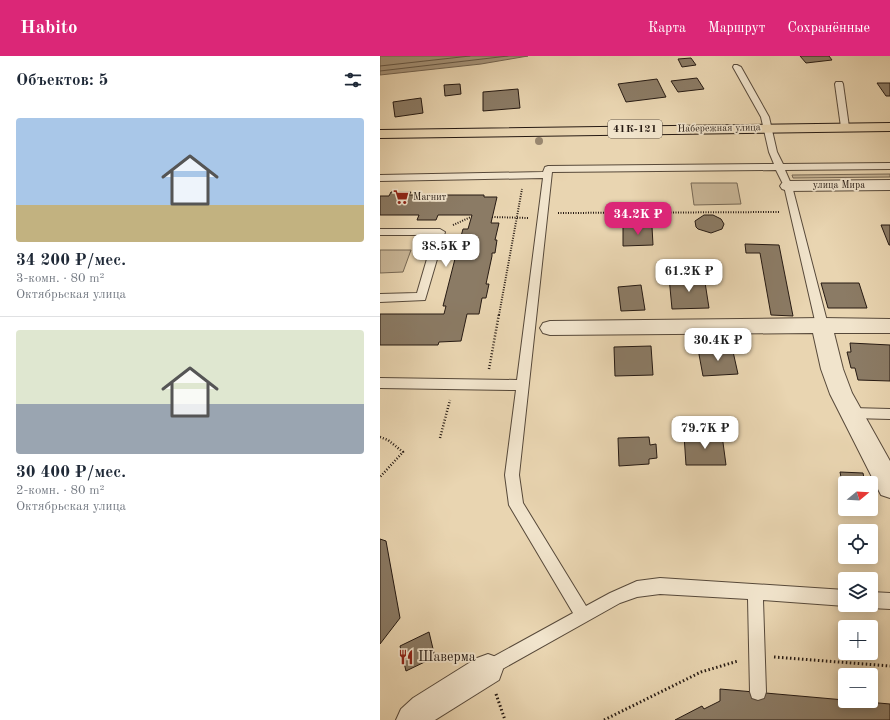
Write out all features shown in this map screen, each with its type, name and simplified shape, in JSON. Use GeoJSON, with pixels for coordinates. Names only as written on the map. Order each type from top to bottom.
{"type":"FeatureCollection","features":[{"type":"Feature","properties":{"kind":"main road","name":"Набережная улица"},"geometry":{"type":"LineString","coordinates":[[380,134],[890,127]]}},
{"type":"Feature","properties":{"kind":"street","name":"улица Мира"},"geometry":{"type":"LineString","coordinates":[[788,186],[890,185]]}},
{"type":"Feature","properties":{"kind":"street"},"geometry":{"type":"LineString","coordinates":[[550,328],[822,325],[890,326]]}},
{"type":"Feature","properties":{"kind":"street"},"geometry":{"type":"LineString","coordinates":[[822,325],[835,378],[841,394],[887,474]]}},
{"type":"Feature","properties":{"kind":"street"},"geometry":{"type":"LineString","coordinates":[[412,720],[424,709],[488,669]]}},
{"type":"Feature","properties":{"kind":"lane"},"geometry":{"type":"LineString","coordinates":[[737,67],[765,117],[773,152],[788,186],[793,212],[822,325]]}},
{"type":"Feature","properties":{"kind":"lane"},"geometry":{"type":"LineString","coordinates":[[839,84],[845,127]]}},
{"type":"Feature","properties":{"kind":"lane"},"geometry":{"type":"LineString","coordinates":[[583,615],[516,505],[512,475],[521,385],[548,169],[890,166]]}},
{"type":"Feature","properties":{"kind":"lane"},"geometry":{"type":"LineString","coordinates":[[380,178],[548,175]]}},
{"type":"Feature","properties":{"kind":"lane"},"geometry":{"type":"LineString","coordinates":[[380,232],[440,232],[421,297],[380,298]]}},
{"type":"Feature","properties":{"kind":"lane"},"geometry":{"type":"LineString","coordinates":[[380,383],[521,385]]}},
{"type":"Feature","properties":{"kind":"lane"},"geometry":{"type":"LineString","coordinates":[[852,413],[890,414]]}},
{"type":"Feature","properties":{"kind":"lane"},"geometry":{"type":"LineString","coordinates":[[488,669],[583,615],[637,588],[660,586],[838,597]]}},
{"type":"Feature","properties":{"kind":"lane"},"geometry":{"type":"LineString","coordinates":[[755,591],[758,692]]}},
{"type":"Feature","properties":{"kind":"lane"},"geometry":{"type":"LineString","coordinates":[[878,600],[890,601]]}},
{"type":"Feature","properties":{"kind":"path"},"geometry":{"type":"LineString","coordinates":[[486,384],[522,187]]}},
{"type":"Feature","properties":{"kind":"path"},"geometry":{"type":"LineString","coordinates":[[492,217],[516,218],[542,215],[793,212]]}},
{"type":"Feature","properties":{"kind":"path"},"geometry":{"type":"LineString","coordinates":[[455,225],[471,218]]}},
{"type":"Feature","properties":{"kind":"path"},"geometry":{"type":"LineString","coordinates":[[440,438],[455,384]]}},
{"type":"Feature","properties":{"kind":"path"},"geometry":{"type":"LineString","coordinates":[[380,437],[388,440],[404,452],[380,477]]}},
{"type":"Feature","properties":{"kind":"shaded area"},"geometry":{"type":"Polygon","coordinates":[[[890,174],[890,177],[793,178],[792,175],[890,174]]]}},
{"type":"Feature","properties":{"kind":"shaded area"},"geometry":{"type":"Polygon","coordinates":[[[691,183],[737,183],[741,204],[694,205],[691,183]]]}},
{"type":"Feature","properties":{"kind":"shaded area"},"geometry":{"type":"Polygon","coordinates":[[[380,250],[411,250],[403,272],[380,273],[380,250]]]}},
{"type":"Feature","properties":{"kind":"water"},"geometry":{"type":"Polygon","coordinates":[[[380,56],[528,56],[481,64],[380,75],[380,56]]]}},
{"type":"Feature","properties":{"kind":"building"},"geometry":{"type":"Polygon","coordinates":[[[800,56],[829,56],[832,60],[806,63],[800,56]]]}},
{"type":"Feature","properties":{"kind":"building"},"geometry":{"type":"Polygon","coordinates":[[[691,58],[696,65],[682,67],[678,59],[691,58]]]}},
{"type":"Feature","properties":{"kind":"building"},"geometry":{"type":"Polygon","coordinates":[[[697,78],[704,89],[678,92],[671,81],[697,78]]]}},
{"type":"Feature","properties":{"kind":"building"},"geometry":{"type":"Polygon","coordinates":[[[657,79],[666,97],[626,102],[618,84],[657,79]]]}},
{"type":"Feature","properties":{"kind":"building"},"geometry":{"type":"Polygon","coordinates":[[[877,83],[890,83],[890,96],[886,96],[877,83]]]}},
{"type":"Feature","properties":{"kind":"building"},"geometry":{"type":"Polygon","coordinates":[[[460,84],[461,94],[445,96],[444,85],[460,84]]]}},
{"type":"Feature","properties":{"kind":"building"},"geometry":{"type":"Polygon","coordinates":[[[518,89],[520,108],[483,111],[483,92],[518,89]]]}},
{"type":"Feature","properties":{"kind":"building"},"geometry":{"type":"Polygon","coordinates":[[[421,98],[423,113],[395,117],[393,102],[421,98]]]}},
{"type":"Feature","properties":{"kind":"building"},"geometry":{"type":"Polygon","coordinates":[[[391,192],[411,192],[409,195],[484,195],[484,197],[497,197],[491,223],[499,223],[495,240],[497,240],[495,253],[492,253],[486,284],[489,284],[486,298],[482,298],[479,314],[467,314],[461,341],[439,342],[438,345],[380,345],[380,314],[444,314],[446,306],[443,306],[463,229],[468,229],[472,215],[438,215],[436,220],[417,220],[419,215],[380,215],[380,196],[389,196],[391,192]]]}},
{"type":"Feature","properties":{"kind":"building"},"geometry":{"type":"Polygon","coordinates":[[[704,215],[713,215],[721,219],[724,224],[722,229],[711,233],[698,229],[695,221],[704,215]]]}},
{"type":"Feature","properties":{"kind":"building"},"geometry":{"type":"Polygon","coordinates":[[[881,225],[890,225],[890,245],[889,245],[881,225]]]}},
{"type":"Feature","properties":{"kind":"building"},"geometry":{"type":"Polygon","coordinates":[[[623,227],[652,227],[653,245],[623,246],[623,227]]]}},
{"type":"Feature","properties":{"kind":"building"},"geometry":{"type":"Polygon","coordinates":[[[745,244],[779,245],[793,316],[771,315],[760,253],[746,253],[745,244]]]}},
{"type":"Feature","properties":{"kind":"building"},"geometry":{"type":"Polygon","coordinates":[[[704,276],[709,308],[672,309],[669,277],[704,276]]]}},
{"type":"Feature","properties":{"kind":"building"},"geometry":{"type":"Polygon","coordinates":[[[821,283],[859,283],[867,308],[828,308],[821,283]]]}},
{"type":"Feature","properties":{"kind":"building"},"geometry":{"type":"Polygon","coordinates":[[[641,285],[645,310],[621,311],[618,287],[641,285]]]}},
{"type":"Feature","properties":{"kind":"building"},"geometry":{"type":"Polygon","coordinates":[[[850,343],[890,345],[890,381],[858,380],[855,368],[851,368],[847,352],[851,352],[850,343]]]}},
{"type":"Feature","properties":{"kind":"building"},"geometry":{"type":"Polygon","coordinates":[[[651,346],[653,375],[615,376],[614,347],[651,346]]]}},
{"type":"Feature","properties":{"kind":"building"},"geometry":{"type":"Polygon","coordinates":[[[732,347],[738,374],[703,376],[698,349],[732,347]]]}},
{"type":"Feature","properties":{"kind":"building"},"geometry":{"type":"Polygon","coordinates":[[[684,435],[722,435],[726,465],[686,465],[684,435]]]}},
{"type":"Feature","properties":{"kind":"building"},"geometry":{"type":"Polygon","coordinates":[[[649,437],[650,445],[656,444],[657,458],[649,459],[649,464],[619,466],[618,438],[649,437]]]}},
{"type":"Feature","properties":{"kind":"building"},"geometry":{"type":"Polygon","coordinates":[[[840,472],[863,473],[864,476],[841,476],[840,472]]]}},
{"type":"Feature","properties":{"kind":"building"},"geometry":{"type":"Polygon","coordinates":[[[380,539],[386,541],[400,618],[380,644],[380,539]]]}},
{"type":"Feature","properties":{"kind":"building"},"geometry":{"type":"Polygon","coordinates":[[[429,632],[435,657],[406,671],[400,646],[429,632]]]}},
{"type":"Feature","properties":{"kind":"building"},"geometry":{"type":"Polygon","coordinates":[[[720,689],[838,699],[838,708],[878,708],[878,703],[890,704],[890,720],[675,720],[702,706],[704,709],[720,701],[720,689]]]}},
{"type":"Feature","properties":{"kind":"place","name":"Магнит"},"geometry":{"type":"Point","coordinates":[401,197]}},
{"type":"Feature","properties":{"kind":"place","name":"Шаверма"},"geometry":{"type":"Point","coordinates":[406,657]}}]}
